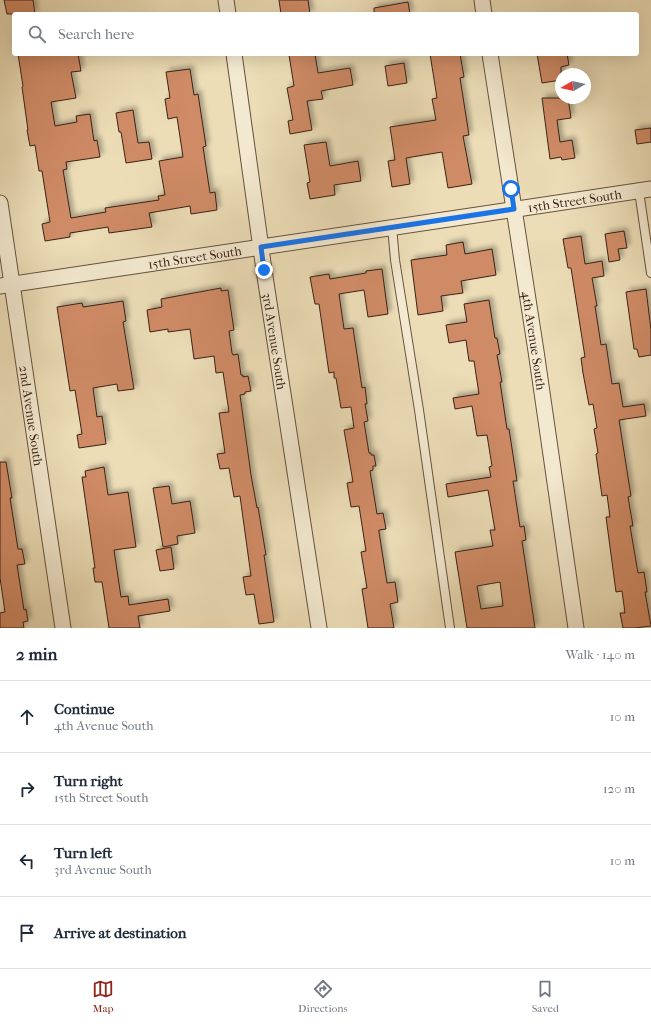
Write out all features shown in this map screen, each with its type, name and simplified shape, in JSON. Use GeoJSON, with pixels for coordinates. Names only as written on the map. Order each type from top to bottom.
{"type":"FeatureCollection","features":[{"type":"Feature","properties":{"kind":"street"},"geometry":{"type":"LineString","coordinates":[[226,0],[228,12]]}},
{"type":"Feature","properties":{"kind":"street"},"geometry":{"type":"LineString","coordinates":[[482,0],[484,12]]}},
{"type":"Feature","properties":{"kind":"street","name":"3rd Avenue South"},"geometry":{"type":"LineString","coordinates":[[234,56],[261,247],[319,628]]}},
{"type":"Feature","properties":{"kind":"street","name":"4th Avenue South"},"geometry":{"type":"LineString","coordinates":[[490,56],[576,628]]}},
{"type":"Feature","properties":{"kind":"street","name":"15th Street South"},"geometry":{"type":"LineString","coordinates":[[6,285],[645,190]]}},
{"type":"Feature","properties":{"kind":"street","name":"2nd Avenue South"},"geometry":{"type":"LineString","coordinates":[[0,203],[6,285],[63,628]]}},
{"type":"Feature","properties":{"kind":"lane"},"geometry":{"type":"LineString","coordinates":[[645,190],[651,273]]}},
{"type":"Feature","properties":{"kind":"lane"},"geometry":{"type":"LineString","coordinates":[[392,227],[395,260],[419,410],[450,628]]}},
{"type":"Feature","properties":{"kind":"building"},"geometry":{"type":"Polygon","coordinates":[[[4,0],[33,0],[35,12],[12,12],[12,14],[7,14],[4,0]]]}},
{"type":"Feature","properties":{"kind":"building"},"geometry":{"type":"Polygon","coordinates":[[[279,0],[308,0],[310,12],[281,12],[279,0]]]}},
{"type":"Feature","properties":{"kind":"building"},"geometry":{"type":"Polygon","coordinates":[[[408,2],[410,12],[374,12],[374,8],[408,2]]]}},
{"type":"Feature","properties":{"kind":"building"},"geometry":{"type":"Polygon","coordinates":[[[18,56],[78,56],[81,71],[71,72],[76,98],[51,102],[55,126],[77,122],[76,116],[90,114],[94,141],[97,140],[100,157],[66,162],[67,169],[63,170],[71,218],[106,212],[105,208],[159,200],[158,196],[165,195],[159,161],[183,157],[177,117],[168,119],[165,99],[170,98],[166,72],[190,69],[194,95],[198,94],[206,146],[203,147],[210,193],[215,192],[217,210],[191,214],[190,206],[149,213],[152,227],[109,233],[108,227],[70,233],[70,237],[45,241],[42,224],[50,222],[42,171],[39,171],[35,145],[30,146],[18,56]]]}},
{"type":"Feature","properties":{"kind":"building"},"geometry":{"type":"Polygon","coordinates":[[[289,56],[315,56],[318,73],[350,68],[353,85],[321,91],[323,99],[307,101],[312,130],[290,134],[288,121],[293,120],[287,88],[294,86],[289,56]]]}},
{"type":"Feature","properties":{"kind":"building"},"geometry":{"type":"Polygon","coordinates":[[[430,56],[460,56],[464,77],[460,78],[469,135],[463,136],[472,184],[448,188],[442,152],[406,158],[410,184],[392,187],[388,161],[395,160],[390,127],[436,120],[432,99],[437,98],[430,56]]]}},
{"type":"Feature","properties":{"kind":"building"},"geometry":{"type":"Polygon","coordinates":[[[537,56],[567,56],[569,65],[561,68],[555,68],[555,81],[542,83],[537,56]]]}},
{"type":"Feature","properties":{"kind":"building"},"geometry":{"type":"Polygon","coordinates":[[[404,63],[407,83],[388,86],[385,66],[404,63]]]}},
{"type":"Feature","properties":{"kind":"building"},"geometry":{"type":"Polygon","coordinates":[[[542,98],[555,98],[555,104],[569,104],[571,118],[557,120],[560,142],[572,140],[575,158],[562,160],[561,157],[550,159],[542,98]]]}},
{"type":"Feature","properties":{"kind":"building"},"geometry":{"type":"Polygon","coordinates":[[[133,110],[138,143],[149,142],[152,159],[126,163],[116,113],[133,110]]]}},
{"type":"Feature","properties":{"kind":"building"},"geometry":{"type":"Polygon","coordinates":[[[651,128],[651,142],[637,144],[635,130],[651,128]]]}},
{"type":"Feature","properties":{"kind":"building"},"geometry":{"type":"Polygon","coordinates":[[[326,142],[330,166],[358,161],[361,181],[334,185],[335,195],[310,199],[307,183],[310,182],[304,145],[326,142]]]}},
{"type":"Feature","properties":{"kind":"building"},"geometry":{"type":"Polygon","coordinates":[[[624,231],[627,248],[618,249],[620,260],[609,262],[605,234],[624,231]]]}},
{"type":"Feature","properties":{"kind":"building"},"geometry":{"type":"Polygon","coordinates":[[[581,236],[585,264],[602,261],[604,276],[592,278],[597,306],[595,306],[601,345],[606,344],[612,384],[619,383],[623,407],[644,404],[646,416],[619,420],[631,496],[628,497],[633,526],[630,526],[638,573],[644,572],[647,592],[645,592],[651,626],[623,628],[620,613],[625,613],[622,591],[616,592],[606,517],[610,517],[607,495],[602,496],[596,454],[598,453],[594,429],[597,428],[593,404],[589,405],[583,373],[581,358],[585,357],[571,268],[568,268],[563,239],[581,236]]]}},
{"type":"Feature","properties":{"kind":"building"},"geometry":{"type":"Polygon","coordinates":[[[463,242],[465,254],[492,249],[496,275],[461,281],[463,293],[441,296],[443,311],[418,315],[411,260],[447,255],[446,245],[463,242]]]}},
{"type":"Feature","properties":{"kind":"building"},"geometry":{"type":"Polygon","coordinates":[[[382,269],[388,314],[368,317],[364,290],[339,294],[344,329],[353,328],[362,388],[365,387],[367,404],[365,404],[368,421],[364,422],[369,453],[374,455],[376,466],[373,466],[373,470],[370,471],[377,514],[383,513],[386,529],[379,530],[379,532],[387,583],[395,582],[398,602],[390,604],[394,628],[368,628],[362,589],[367,588],[361,552],[366,551],[359,506],[351,507],[347,483],[353,482],[344,430],[354,428],[351,407],[341,408],[334,372],[329,373],[319,304],[315,304],[310,277],[329,274],[330,279],[382,269]]]}},
{"type":"Feature","properties":{"kind":"building"},"geometry":{"type":"Polygon","coordinates":[[[221,288],[221,291],[228,290],[234,330],[229,331],[232,353],[233,355],[238,354],[241,375],[243,375],[243,377],[248,376],[251,391],[240,395],[251,475],[266,555],[264,555],[274,622],[259,624],[254,594],[246,595],[243,577],[251,576],[240,496],[234,497],[229,468],[220,469],[217,454],[225,453],[219,413],[229,412],[223,372],[216,373],[214,356],[194,359],[190,329],[168,332],[168,329],[150,332],[147,310],[162,307],[161,299],[221,288]]]}},
{"type":"Feature","properties":{"kind":"building"},"geometry":{"type":"Polygon","coordinates":[[[646,289],[651,330],[651,355],[639,357],[637,349],[634,349],[626,292],[646,289]]]}},
{"type":"Feature","properties":{"kind":"building"},"geometry":{"type":"Polygon","coordinates":[[[489,300],[495,338],[497,338],[500,354],[497,355],[502,382],[500,382],[517,481],[513,481],[520,527],[524,526],[526,540],[522,541],[535,628],[467,628],[455,552],[493,546],[490,530],[495,530],[488,490],[448,497],[446,484],[491,477],[489,467],[492,466],[487,435],[477,436],[472,406],[455,409],[453,398],[479,394],[474,361],[469,361],[466,340],[449,343],[446,325],[467,322],[464,304],[489,300]],[[500,582],[477,586],[481,609],[503,606],[500,582]]]}},
{"type":"Feature","properties":{"kind":"building"},"geometry":{"type":"Polygon","coordinates":[[[123,301],[126,321],[123,322],[134,389],[118,391],[117,384],[93,388],[97,417],[102,416],[106,444],[79,448],[77,435],[82,434],[75,390],[70,391],[57,307],[82,303],[83,307],[123,301]]]}},
{"type":"Feature","properties":{"kind":"building"},"geometry":{"type":"Polygon","coordinates":[[[0,462],[6,462],[18,549],[22,549],[25,564],[17,565],[24,610],[26,609],[28,621],[23,622],[24,628],[0,628],[0,613],[5,612],[0,578],[0,462]]]}},
{"type":"Feature","properties":{"kind":"building"},"geometry":{"type":"Polygon","coordinates":[[[104,467],[108,495],[128,492],[136,547],[114,550],[121,597],[128,596],[129,605],[168,599],[170,611],[138,616],[140,628],[109,628],[102,582],[95,582],[93,568],[95,568],[82,477],[86,477],[85,471],[104,467]]]}},
{"type":"Feature","properties":{"kind":"building"},"geometry":{"type":"Polygon","coordinates":[[[169,486],[172,504],[190,501],[195,533],[177,536],[178,544],[163,547],[153,488],[169,486]]]}},
{"type":"Feature","properties":{"kind":"building"},"geometry":{"type":"Polygon","coordinates":[[[171,547],[174,569],[160,571],[156,550],[171,547]]]}},
{"type":"Feature","properties":{"kind":"route"},"geometry":{"type":"LineString","coordinates":[[264,270],[261,247],[514,209],[511,189]]}}]}
